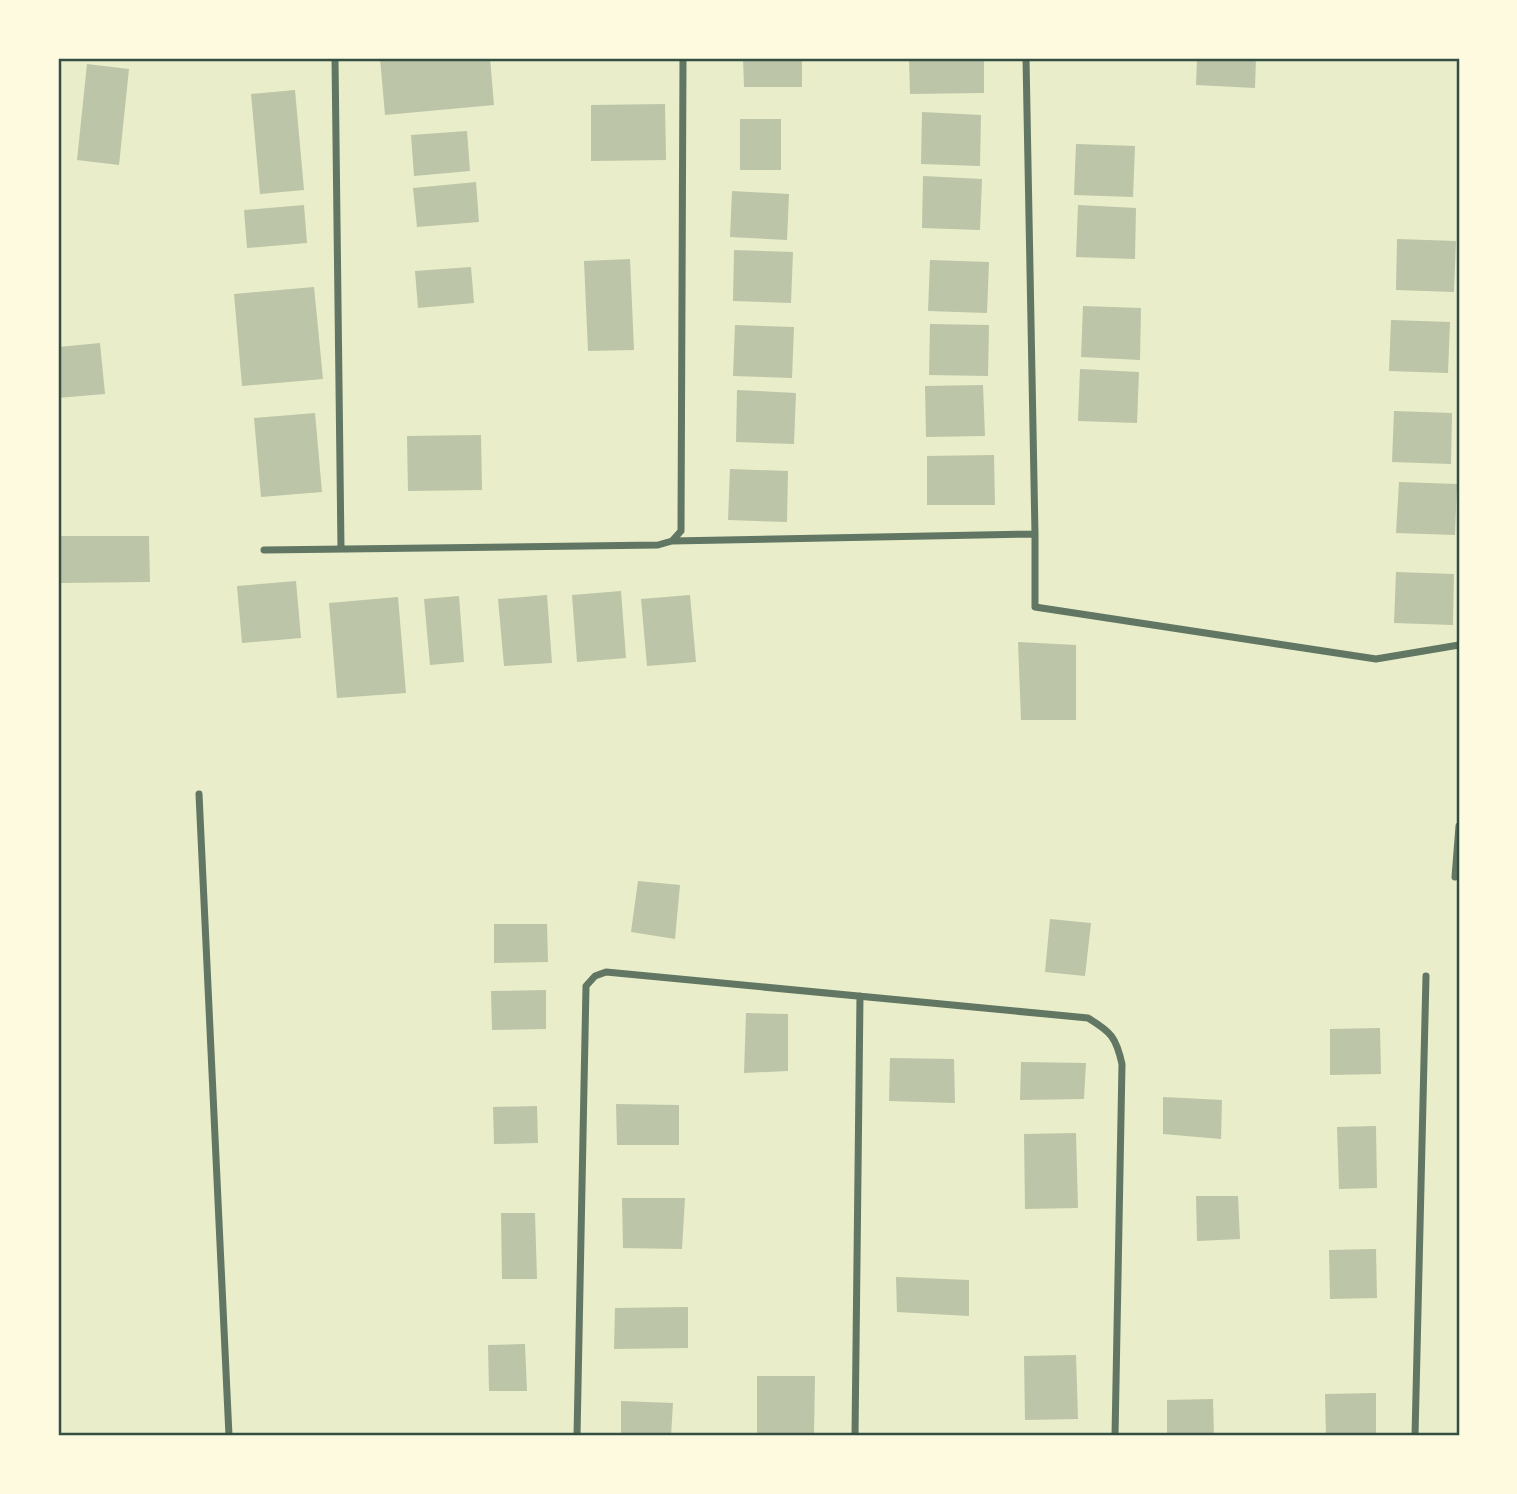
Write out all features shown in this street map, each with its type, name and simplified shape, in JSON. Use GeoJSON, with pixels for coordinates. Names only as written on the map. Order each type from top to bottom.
{"type":"FeatureCollection","features":[{"type":"Feature","properties":{"kind":"street"},"geometry":{"type":"LineString","coordinates":[[335,58],[341,550]]}},
{"type":"Feature","properties":{"kind":"street"},"geometry":{"type":"LineString","coordinates":[[672,541],[681,531],[683,58]]}},
{"type":"Feature","properties":{"kind":"street"},"geometry":{"type":"LineString","coordinates":[[1026,58],[1035,607],[1376,659],[1459,645]]}},
{"type":"Feature","properties":{"kind":"street"},"geometry":{"type":"LineString","coordinates":[[264,550],[658,545],[672,541],[1035,534]]}},
{"type":"Feature","properties":{"kind":"street"},"geometry":{"type":"LineString","coordinates":[[199,794],[229,1436]]}},
{"type":"Feature","properties":{"kind":"street"},"geometry":{"type":"LineString","coordinates":[[1455,877],[1459,826]]}},
{"type":"Feature","properties":{"kind":"street"},"geometry":{"type":"LineString","coordinates":[[577,1436],[586,986],[595,976],[606,972],[1088,1018],[1103,1027],[1117,1043],[1122,1063],[1115,1436]]}},
{"type":"Feature","properties":{"kind":"street"},"geometry":{"type":"LineString","coordinates":[[1415,1436],[1426,976]]}},
{"type":"Feature","properties":{"kind":"street"},"geometry":{"type":"LineString","coordinates":[[855,1436],[860,996]]}},
{"type":"Feature","properties":{"kind":"building"},"geometry":{"type":"Polygon","coordinates":[[[380,58],[490,58],[494,105],[385,115],[380,58]]]}},
{"type":"Feature","properties":{"kind":"building"},"geometry":{"type":"Polygon","coordinates":[[[743,58],[802,58],[802,87],[744,87],[743,58]]]}},
{"type":"Feature","properties":{"kind":"building"},"geometry":{"type":"Polygon","coordinates":[[[909,58],[984,58],[984,93],[910,94],[909,58]]]}},
{"type":"Feature","properties":{"kind":"building"},"geometry":{"type":"Polygon","coordinates":[[[1197,58],[1256,58],[1255,88],[1196,85],[1197,58]]]}},
{"type":"Feature","properties":{"kind":"building"},"geometry":{"type":"Polygon","coordinates":[[[87,64],[129,69],[119,165],[77,160],[87,64]]]}},
{"type":"Feature","properties":{"kind":"building"},"geometry":{"type":"Polygon","coordinates":[[[295,90],[304,190],[260,194],[251,94],[295,90]]]}},
{"type":"Feature","properties":{"kind":"building"},"geometry":{"type":"Polygon","coordinates":[[[665,104],[666,160],[591,161],[591,105],[665,104]]]}},
{"type":"Feature","properties":{"kind":"building"},"geometry":{"type":"Polygon","coordinates":[[[922,112],[981,115],[980,166],[921,164],[922,112]]]}},
{"type":"Feature","properties":{"kind":"building"},"geometry":{"type":"Polygon","coordinates":[[[740,119],[781,119],[781,170],[740,170],[740,119]]]}},
{"type":"Feature","properties":{"kind":"building"},"geometry":{"type":"Polygon","coordinates":[[[467,131],[470,171],[414,176],[411,135],[467,131]]]}},
{"type":"Feature","properties":{"kind":"building"},"geometry":{"type":"Polygon","coordinates":[[[1076,144],[1135,146],[1133,197],[1074,195],[1076,144]]]}},
{"type":"Feature","properties":{"kind":"building"},"geometry":{"type":"Polygon","coordinates":[[[923,176],[982,179],[980,230],[922,228],[923,176]]]}},
{"type":"Feature","properties":{"kind":"building"},"geometry":{"type":"Polygon","coordinates":[[[476,182],[479,222],[417,227],[413,188],[476,182]]]}},
{"type":"Feature","properties":{"kind":"building"},"geometry":{"type":"Polygon","coordinates":[[[732,191],[789,194],[787,240],[730,237],[732,191]]]}},
{"type":"Feature","properties":{"kind":"building"},"geometry":{"type":"Polygon","coordinates":[[[304,205],[307,243],[247,248],[244,210],[304,205]]]}},
{"type":"Feature","properties":{"kind":"building"},"geometry":{"type":"Polygon","coordinates":[[[1078,205],[1136,208],[1135,259],[1076,257],[1078,205]]]}},
{"type":"Feature","properties":{"kind":"building"},"geometry":{"type":"Polygon","coordinates":[[[1397,239],[1456,241],[1454,292],[1396,290],[1397,239]]]}},
{"type":"Feature","properties":{"kind":"building"},"geometry":{"type":"Polygon","coordinates":[[[734,250],[793,252],[791,303],[733,301],[734,250]]]}},
{"type":"Feature","properties":{"kind":"building"},"geometry":{"type":"Polygon","coordinates":[[[630,259],[634,350],[588,351],[584,261],[630,259]]]}},
{"type":"Feature","properties":{"kind":"building"},"geometry":{"type":"Polygon","coordinates":[[[930,260],[989,262],[987,313],[928,311],[930,260]]]}},
{"type":"Feature","properties":{"kind":"building"},"geometry":{"type":"Polygon","coordinates":[[[471,267],[474,303],[418,308],[415,271],[471,267]]]}},
{"type":"Feature","properties":{"kind":"building"},"geometry":{"type":"Polygon","coordinates":[[[314,287],[323,379],[242,386],[234,294],[314,287]]]}},
{"type":"Feature","properties":{"kind":"building"},"geometry":{"type":"Polygon","coordinates":[[[1083,306],[1141,308],[1140,360],[1081,357],[1083,306]]]}},
{"type":"Feature","properties":{"kind":"building"},"geometry":{"type":"Polygon","coordinates":[[[1391,320],[1450,322],[1448,373],[1389,371],[1391,320]]]}},
{"type":"Feature","properties":{"kind":"building"},"geometry":{"type":"Polygon","coordinates":[[[930,324],[989,325],[988,376],[929,375],[930,324]]]}},
{"type":"Feature","properties":{"kind":"building"},"geometry":{"type":"Polygon","coordinates":[[[735,325],[794,327],[792,378],[733,376],[735,325]]]}},
{"type":"Feature","properties":{"kind":"building"},"geometry":{"type":"Polygon","coordinates":[[[100,343],[105,394],[58,398],[58,347],[100,343]]]}},
{"type":"Feature","properties":{"kind":"building"},"geometry":{"type":"Polygon","coordinates":[[[1080,369],[1139,372],[1137,423],[1078,421],[1080,369]]]}},
{"type":"Feature","properties":{"kind":"building"},"geometry":{"type":"Polygon","coordinates":[[[983,385],[985,436],[926,437],[925,386],[983,385]]]}},
{"type":"Feature","properties":{"kind":"building"},"geometry":{"type":"Polygon","coordinates":[[[737,390],[796,393],[794,444],[736,442],[737,390]]]}},
{"type":"Feature","properties":{"kind":"building"},"geometry":{"type":"Polygon","coordinates":[[[1394,411],[1452,413],[1451,464],[1392,462],[1394,411]]]}},
{"type":"Feature","properties":{"kind":"building"},"geometry":{"type":"Polygon","coordinates":[[[315,413],[322,492],[261,497],[254,418],[315,413]]]}},
{"type":"Feature","properties":{"kind":"building"},"geometry":{"type":"Polygon","coordinates":[[[481,435],[482,490],[408,491],[407,436],[481,435]]]}},
{"type":"Feature","properties":{"kind":"building"},"geometry":{"type":"Polygon","coordinates":[[[994,455],[995,505],[927,505],[927,456],[994,455]]]}},
{"type":"Feature","properties":{"kind":"building"},"geometry":{"type":"Polygon","coordinates":[[[730,469],[788,471],[787,522],[728,520],[730,469]]]}},
{"type":"Feature","properties":{"kind":"building"},"geometry":{"type":"Polygon","coordinates":[[[1399,482],[1457,484],[1455,535],[1396,533],[1399,482]]]}},
{"type":"Feature","properties":{"kind":"building"},"geometry":{"type":"Polygon","coordinates":[[[61,536],[149,536],[150,582],[61,583],[61,536]]]}},
{"type":"Feature","properties":{"kind":"building"},"geometry":{"type":"Polygon","coordinates":[[[1396,572],[1454,574],[1453,625],[1394,623],[1396,572]]]}},
{"type":"Feature","properties":{"kind":"building"},"geometry":{"type":"Polygon","coordinates":[[[296,581],[301,638],[242,643],[237,586],[296,581]]]}},
{"type":"Feature","properties":{"kind":"building"},"geometry":{"type":"Polygon","coordinates":[[[621,591],[626,658],[577,662],[572,595],[621,591]]]}},
{"type":"Feature","properties":{"kind":"building"},"geometry":{"type":"Polygon","coordinates":[[[547,595],[552,663],[504,666],[498,599],[547,595]]]}},
{"type":"Feature","properties":{"kind":"building"},"geometry":{"type":"Polygon","coordinates":[[[690,595],[696,662],[647,666],[641,599],[690,595]]]}},
{"type":"Feature","properties":{"kind":"building"},"geometry":{"type":"Polygon","coordinates":[[[459,596],[464,662],[430,665],[424,599],[459,596]]]}},
{"type":"Feature","properties":{"kind":"building"},"geometry":{"type":"Polygon","coordinates":[[[398,597],[406,693],[337,698],[329,603],[398,597]]]}},
{"type":"Feature","properties":{"kind":"building"},"geometry":{"type":"Polygon","coordinates":[[[1018,642],[1076,645],[1076,720],[1021,720],[1018,642]]]}},
{"type":"Feature","properties":{"kind":"building"},"geometry":{"type":"Polygon","coordinates":[[[638,881],[680,885],[675,939],[631,932],[638,881]]]}},
{"type":"Feature","properties":{"kind":"building"},"geometry":{"type":"Polygon","coordinates":[[[1050,919],[1091,923],[1085,976],[1045,972],[1050,919]]]}},
{"type":"Feature","properties":{"kind":"building"},"geometry":{"type":"Polygon","coordinates":[[[494,924],[547,924],[548,962],[494,963],[494,924]]]}},
{"type":"Feature","properties":{"kind":"building"},"geometry":{"type":"Polygon","coordinates":[[[546,990],[546,1029],[492,1030],[491,991],[546,990]]]}},
{"type":"Feature","properties":{"kind":"building"},"geometry":{"type":"Polygon","coordinates":[[[746,1013],[788,1014],[788,1071],[744,1073],[746,1013]]]}},
{"type":"Feature","properties":{"kind":"building"},"geometry":{"type":"Polygon","coordinates":[[[1380,1028],[1381,1074],[1330,1075],[1330,1029],[1380,1028]]]}},
{"type":"Feature","properties":{"kind":"building"},"geometry":{"type":"Polygon","coordinates":[[[890,1058],[954,1059],[955,1103],[889,1101],[890,1058]]]}},
{"type":"Feature","properties":{"kind":"building"},"geometry":{"type":"Polygon","coordinates":[[[1021,1062],[1086,1063],[1084,1099],[1020,1100],[1021,1062]]]}},
{"type":"Feature","properties":{"kind":"building"},"geometry":{"type":"Polygon","coordinates":[[[1163,1097],[1222,1100],[1221,1139],[1163,1134],[1163,1097]]]}},
{"type":"Feature","properties":{"kind":"building"},"geometry":{"type":"Polygon","coordinates":[[[616,1104],[679,1105],[679,1145],[617,1145],[616,1104]]]}},
{"type":"Feature","properties":{"kind":"building"},"geometry":{"type":"Polygon","coordinates":[[[537,1106],[538,1143],[494,1144],[493,1107],[537,1106]]]}},
{"type":"Feature","properties":{"kind":"building"},"geometry":{"type":"Polygon","coordinates":[[[1376,1126],[1377,1188],[1339,1189],[1337,1127],[1376,1126]]]}},
{"type":"Feature","properties":{"kind":"building"},"geometry":{"type":"Polygon","coordinates":[[[1076,1133],[1078,1208],[1025,1209],[1024,1134],[1076,1133]]]}},
{"type":"Feature","properties":{"kind":"building"},"geometry":{"type":"Polygon","coordinates":[[[1196,1196],[1238,1196],[1240,1239],[1197,1241],[1196,1196]]]}},
{"type":"Feature","properties":{"kind":"building"},"geometry":{"type":"Polygon","coordinates":[[[622,1198],[685,1198],[682,1249],[623,1248],[622,1198]]]}},
{"type":"Feature","properties":{"kind":"building"},"geometry":{"type":"Polygon","coordinates":[[[501,1213],[535,1213],[537,1279],[502,1279],[501,1213]]]}},
{"type":"Feature","properties":{"kind":"building"},"geometry":{"type":"Polygon","coordinates":[[[1376,1249],[1377,1298],[1330,1299],[1329,1250],[1376,1249]]]}},
{"type":"Feature","properties":{"kind":"building"},"geometry":{"type":"Polygon","coordinates":[[[896,1277],[969,1280],[969,1316],[897,1312],[896,1277]]]}},
{"type":"Feature","properties":{"kind":"building"},"geometry":{"type":"Polygon","coordinates":[[[688,1307],[688,1348],[614,1349],[615,1308],[688,1307]]]}},
{"type":"Feature","properties":{"kind":"building"},"geometry":{"type":"Polygon","coordinates":[[[525,1344],[527,1391],[489,1391],[488,1345],[525,1344]]]}},
{"type":"Feature","properties":{"kind":"building"},"geometry":{"type":"Polygon","coordinates":[[[1076,1355],[1078,1419],[1025,1420],[1024,1356],[1076,1355]]]}},
{"type":"Feature","properties":{"kind":"building"},"geometry":{"type":"Polygon","coordinates":[[[757,1376],[815,1376],[814,1435],[757,1435],[757,1376]]]}},
{"type":"Feature","properties":{"kind":"building"},"geometry":{"type":"Polygon","coordinates":[[[1376,1393],[1376,1436],[1326,1436],[1325,1394],[1376,1393]]]}},
{"type":"Feature","properties":{"kind":"building"},"geometry":{"type":"Polygon","coordinates":[[[1213,1399],[1214,1436],[1167,1436],[1167,1400],[1213,1399]]]}},
{"type":"Feature","properties":{"kind":"building"},"geometry":{"type":"Polygon","coordinates":[[[621,1401],[673,1403],[671,1436],[621,1435],[621,1401]]]}}]}
